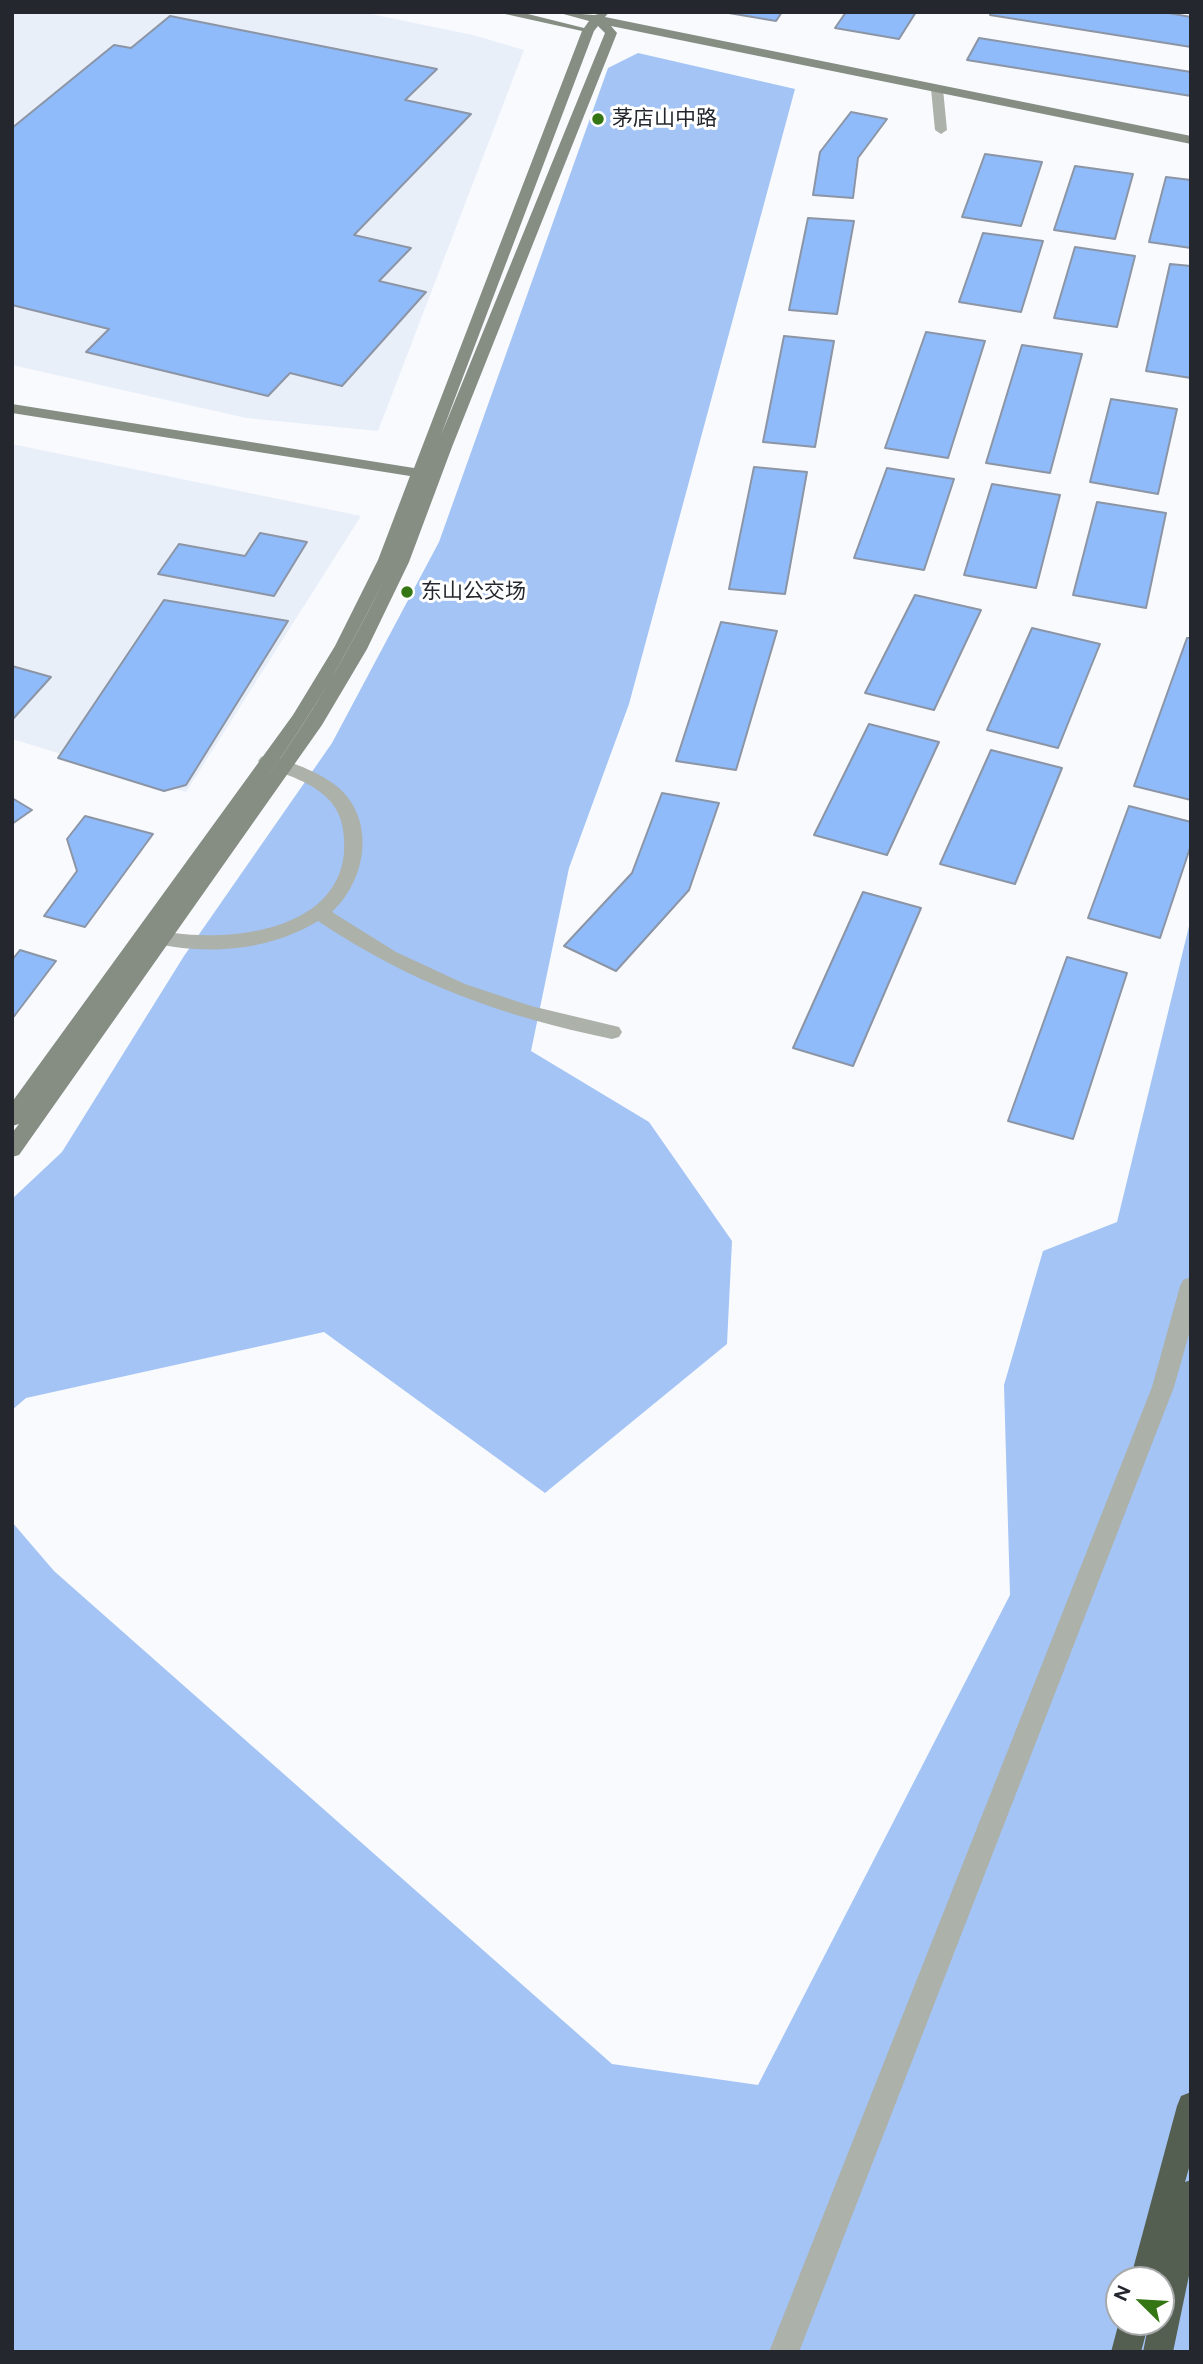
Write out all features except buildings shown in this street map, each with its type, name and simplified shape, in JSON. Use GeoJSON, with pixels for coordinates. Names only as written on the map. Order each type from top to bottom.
{"type":"FeatureCollection","features":[{"type":"Feature","properties":{"kind":"highway"},"geometry":{"type":"LineString","coordinates":[[1149,2266],[1191,2106]]}},
{"type":"Feature","properties":{"kind":"highway"},"geometry":{"type":"LineString","coordinates":[[1158,2352],[1191,2194]]}},
{"type":"Feature","properties":{"kind":"street"},"geometry":{"type":"LineString","coordinates":[[502,12],[588,30],[795,59]]}},
{"type":"Feature","properties":{"kind":"street"},"geometry":{"type":"LineString","coordinates":[[562,12],[600,15],[795,59],[1191,140]]}},
{"type":"Feature","properties":{"kind":"street"},"geometry":{"type":"LineString","coordinates":[[12,1149],[152,937],[275,764],[316,721],[359,649],[401,562],[424,481],[588,30],[600,15]]}},
{"type":"Feature","properties":{"kind":"street"},"geometry":{"type":"LineString","coordinates":[[600,15],[611,33]]}},
{"type":"Feature","properties":{"kind":"street"},"geometry":{"type":"LineString","coordinates":[[424,481],[611,33]]}},
{"type":"Feature","properties":{"kind":"street"},"geometry":{"type":"LineString","coordinates":[[937,89],[941,130]]}},
{"type":"Feature","properties":{"kind":"street"},"geometry":{"type":"LineString","coordinates":[[12,408],[424,481]]}},
{"type":"Feature","properties":{"kind":"street"},"geometry":{"type":"LineString","coordinates":[[12,415],[424,481]]}},
{"type":"Feature","properties":{"kind":"street"},"geometry":{"type":"LineString","coordinates":[[152,937],[210,944],[296,926],[326,908],[349,875],[354,855],[351,825],[339,799],[319,785],[275,764]]}},
{"type":"Feature","properties":{"kind":"street"},"geometry":{"type":"LineString","coordinates":[[318,912],[396,963],[439,984],[543,1018],[612,1031]]}},
{"type":"Feature","properties":{"kind":"street"},"geometry":{"type":"LineString","coordinates":[[12,1118],[152,937]]}},
{"type":"Feature","properties":{"kind":"street"},"geometry":{"type":"LineString","coordinates":[[785,2352],[1163,1387],[1191,1286]]}},
{"type":"Feature","properties":{"kind":"shaded area"},"geometry":{"type":"Polygon","coordinates":[[[12,12],[361,12],[473,35],[524,50],[378,431],[246,418],[12,365],[12,12]]]}},
{"type":"Feature","properties":{"kind":"shaded area"},"geometry":{"type":"Polygon","coordinates":[[[638,53],[795,89],[629,704],[569,868],[531,1051],[649,1122],[732,1241],[727,1344],[545,1493],[324,1332],[26,1398],[12,1410],[12,1199],[62,1152],[184,956],[332,743],[439,542],[608,68],[638,53]]]}},
{"type":"Feature","properties":{"kind":"shaded area"},"geometry":{"type":"Polygon","coordinates":[[[12,444],[361,516],[186,792],[12,739],[12,444]]]}},
{"type":"Feature","properties":{"kind":"shaded area"},"geometry":{"type":"Polygon","coordinates":[[[1191,918],[1191,2352],[12,2352],[12,1522],[54,1571],[612,2064],[758,2085],[1010,1595],[1004,1385],[1043,1251],[1117,1222],[1191,918]]]}},
{"type":"Feature","properties":{"kind":"place","name":"茅店山中路"},"geometry":{"type":"Point","coordinates":[598,119]}},
{"type":"Feature","properties":{"kind":"place","name":"东山公交场"},"geometry":{"type":"Point","coordinates":[407,592]}}]}
